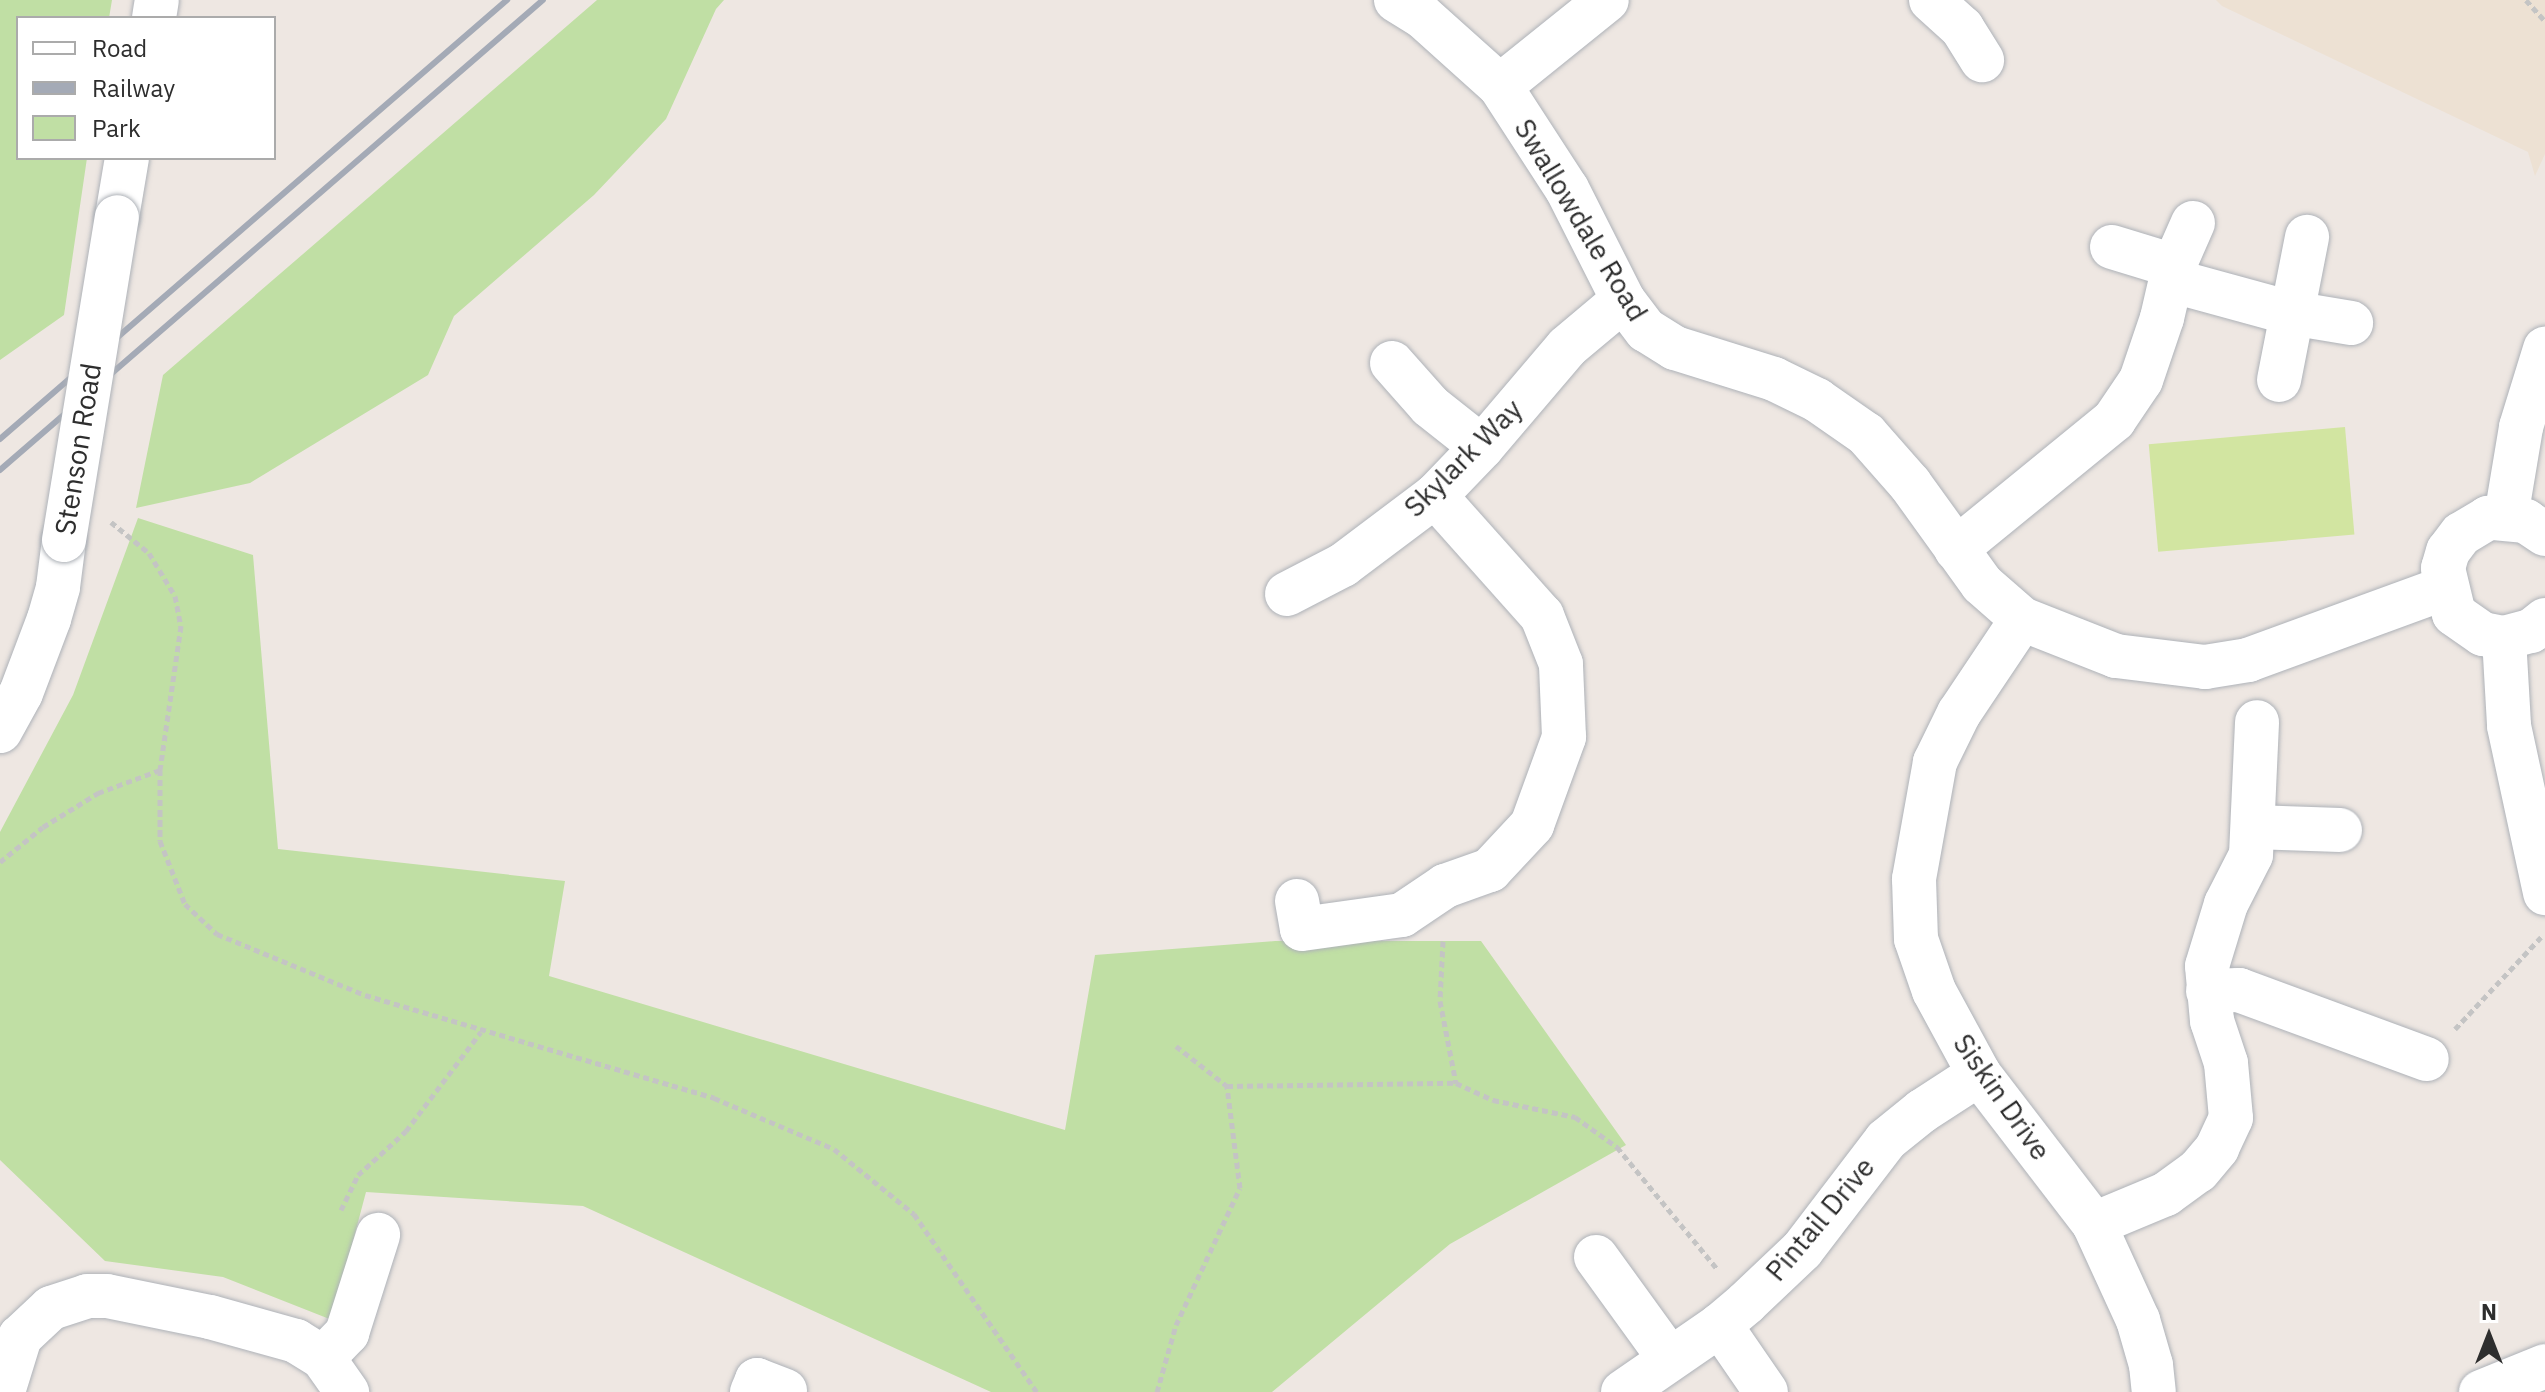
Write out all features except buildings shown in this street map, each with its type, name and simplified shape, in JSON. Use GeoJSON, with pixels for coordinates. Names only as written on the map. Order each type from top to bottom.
{"type":"FeatureCollection","features":[{"type":"Feature","properties":{"kind":"street","name":"Swallowdale Road"},"geometry":{"type":"LineString","coordinates":[[1396,0],[1422,16],[1500,86],[1567,189],[1623,300],[1646,330],[1675,348],[1774,379],[1817,400],[1866,434],[1910,484],[1982,584],[2022,619],[2116,656],[2205,667],[2248,660],[2445,588]]}},
{"type":"Feature","properties":{"kind":"street"},"geometry":{"type":"LineString","coordinates":[[1500,86],[1607,0]]}},
{"type":"Feature","properties":{"kind":"street"},"geometry":{"type":"LineString","coordinates":[[1931,0],[1962,28],[1982,60]]}},
{"type":"Feature","properties":{"kind":"street","name":"Stenson Road"},"geometry":{"type":"LineString","coordinates":[[0,731],[21,693],[58,587],[127,160]]}},
{"type":"Feature","properties":{"kind":"street"},"geometry":{"type":"LineString","coordinates":[[1956,549],[2114,420],[2141,380],[2162,318],[2172,273],[2193,223]]}},
{"type":"Feature","properties":{"kind":"street"},"geometry":{"type":"LineString","coordinates":[[2279,380],[2307,237]]}},
{"type":"Feature","properties":{"kind":"street"},"geometry":{"type":"LineString","coordinates":[[2112,247],[2172,273],[2291,313],[2351,323]]}},
{"type":"Feature","properties":{"kind":"street","name":"Skylark Way"},"geometry":{"type":"LineString","coordinates":[[1287,594],[1343,565],[1435,496],[1482,447],[1567,347],[1623,300]]}},
{"type":"Feature","properties":{"kind":"street"},"geometry":{"type":"LineString","coordinates":[[2506,517],[2521,427],[2545,349]]}},
{"type":"Feature","properties":{"kind":"street"},"geometry":{"type":"LineString","coordinates":[[1392,363],[1430,406],[1482,447]]}},
{"type":"Feature","properties":{"kind":"street"},"geometry":{"type":"LineString","coordinates":[[1297,901],[1302,929],[1402,915],[1445,886],[1490,870],[1532,825],[1564,737],[1561,664],[1542,616],[1435,496]]}},
{"type":"Feature","properties":{"kind":"street"},"geometry":{"type":"LineString","coordinates":[[2545,534],[2526,521],[2506,517],[2488,518],[2461,534],[2448,551],[2443,568],[2445,588],[2454,614],[2464,624],[2483,634],[2504,638],[2531,631],[2545,620]]}},
{"type":"Feature","properties":{"kind":"street","name":"Siskin Drive"},"geometry":{"type":"LineString","coordinates":[[2022,619],[1959,713],[1935,762],[1914,879],[1916,939],[1929,978],[1979,1074],[2094,1224],[2138,1320],[2154,1392]]}},
{"type":"Feature","properties":{"kind":"street"},"geometry":{"type":"LineString","coordinates":[[2504,638],[2509,726],[2545,893]]}},
{"type":"Feature","properties":{"kind":"street"},"geometry":{"type":"LineString","coordinates":[[2094,1224],[2166,1194],[2198,1171],[2222,1138],[2231,1118],[2230,1093],[2208,991],[2207,966],[2226,904],[2251,855],[2257,722]]}},
{"type":"Feature","properties":{"kind":"street"},"geometry":{"type":"LineString","coordinates":[[2253,827],[2340,830]]}},
{"type":"Feature","properties":{"kind":"street"},"geometry":{"type":"LineString","coordinates":[[2208,991],[2239,990],[2427,1059]]}},
{"type":"Feature","properties":{"kind":"street","name":"Pintail Drive"},"geometry":{"type":"LineString","coordinates":[[1623,1392],[1733,1314],[1802,1250],[1886,1140],[1922,1111],[1979,1074]]}},
{"type":"Feature","properties":{"kind":"street"},"geometry":{"type":"LineString","coordinates":[[3,1392],[20,1337],[51,1308],[87,1296],[107,1296],[210,1317],[296,1341],[335,1375],[347,1333],[359,1225]]}},
{"type":"Feature","properties":{"kind":"street"},"geometry":{"type":"LineString","coordinates":[[1596,1257],[1669,1358]]}},
{"type":"Feature","properties":{"kind":"street"},"geometry":{"type":"LineString","coordinates":[[1733,1314],[1766,1392]]}},
{"type":"Feature","properties":{"kind":"street"},"geometry":{"type":"LineString","coordinates":[[2481,1392],[2545,1366]]}},
{"type":"Feature","properties":{"kind":"path"},"geometry":{"type":"LineString","coordinates":[[2526,0],[2545,21]]}},
{"type":"Feature","properties":{"kind":"path"},"geometry":{"type":"LineString","coordinates":[[104,517],[149,553],[175,596],[181,626],[160,770],[160,841],[185,904],[217,934],[365,995],[481,1032],[714,1098],[834,1149],[914,1214],[1037,1392]]}},
{"type":"Feature","properties":{"kind":"path"},"geometry":{"type":"LineString","coordinates":[[0,862],[43,827],[98,793],[160,770]]}},
{"type":"Feature","properties":{"kind":"path"},"geometry":{"type":"LineString","coordinates":[[1445,886],[1440,1001],[1456,1083]]}},
{"type":"Feature","properties":{"kind":"path"},"geometry":{"type":"LineString","coordinates":[[2427,1059],[2545,933]]}},
{"type":"Feature","properties":{"kind":"path"},"geometry":{"type":"LineString","coordinates":[[359,1225],[342,1202],[358,1175],[406,1131],[481,1032]]}},
{"type":"Feature","properties":{"kind":"path"},"geometry":{"type":"LineString","coordinates":[[1176,1046],[1227,1086],[1456,1083],[1493,1100],[1575,1117],[1617,1147],[1733,1314]]}},
{"type":"Feature","properties":{"kind":"path"},"geometry":{"type":"LineString","coordinates":[[1157,1392],[1176,1325],[1240,1188],[1227,1086]]}},
{"type":"Feature","properties":{"kind":"shaded area"},"geometry":{"type":"Polygon","coordinates":[[[2216,0],[2545,0],[2545,154],[2535,176],[2528,152],[2222,6],[2216,0]]]}},
{"type":"Feature","properties":{"kind":"green space"},"geometry":{"type":"Polygon","coordinates":[[[0,0],[112,0],[109,16],[16,16],[16,160],[87,160],[64,315],[0,360],[0,0]]]}},
{"type":"Feature","properties":{"kind":"green space"},"geometry":{"type":"Polygon","coordinates":[[[597,0],[724,0],[716,9],[666,119],[594,195],[454,316],[428,375],[250,483],[136,508],[163,375],[597,0]]]}},
{"type":"Feature","properties":{"kind":"green space"},"geometry":{"type":"Polygon","coordinates":[[[2345,427],[2354,535],[2158,552],[2149,444],[2345,427]]]}},
{"type":"Feature","properties":{"kind":"green space"},"geometry":{"type":"Polygon","coordinates":[[[138,518],[253,555],[278,849],[565,881],[549,976],[1065,1130],[1095,955],[1275,941],[1481,941],[1626,1145],[1450,1244],[1272,1392],[991,1392],[583,1206],[366,1192],[332,1320],[223,1277],[105,1261],[0,1160],[0,832],[73,695],[138,518]]]}},
{"type":"Feature","properties":{"kind":"railway"},"geometry":{"type":"LineString","coordinates":[[0,439],[507,0]]}},
{"type":"Feature","properties":{"kind":"railway"},"geometry":{"type":"LineString","coordinates":[[0,470],[543,0]]}}]}
